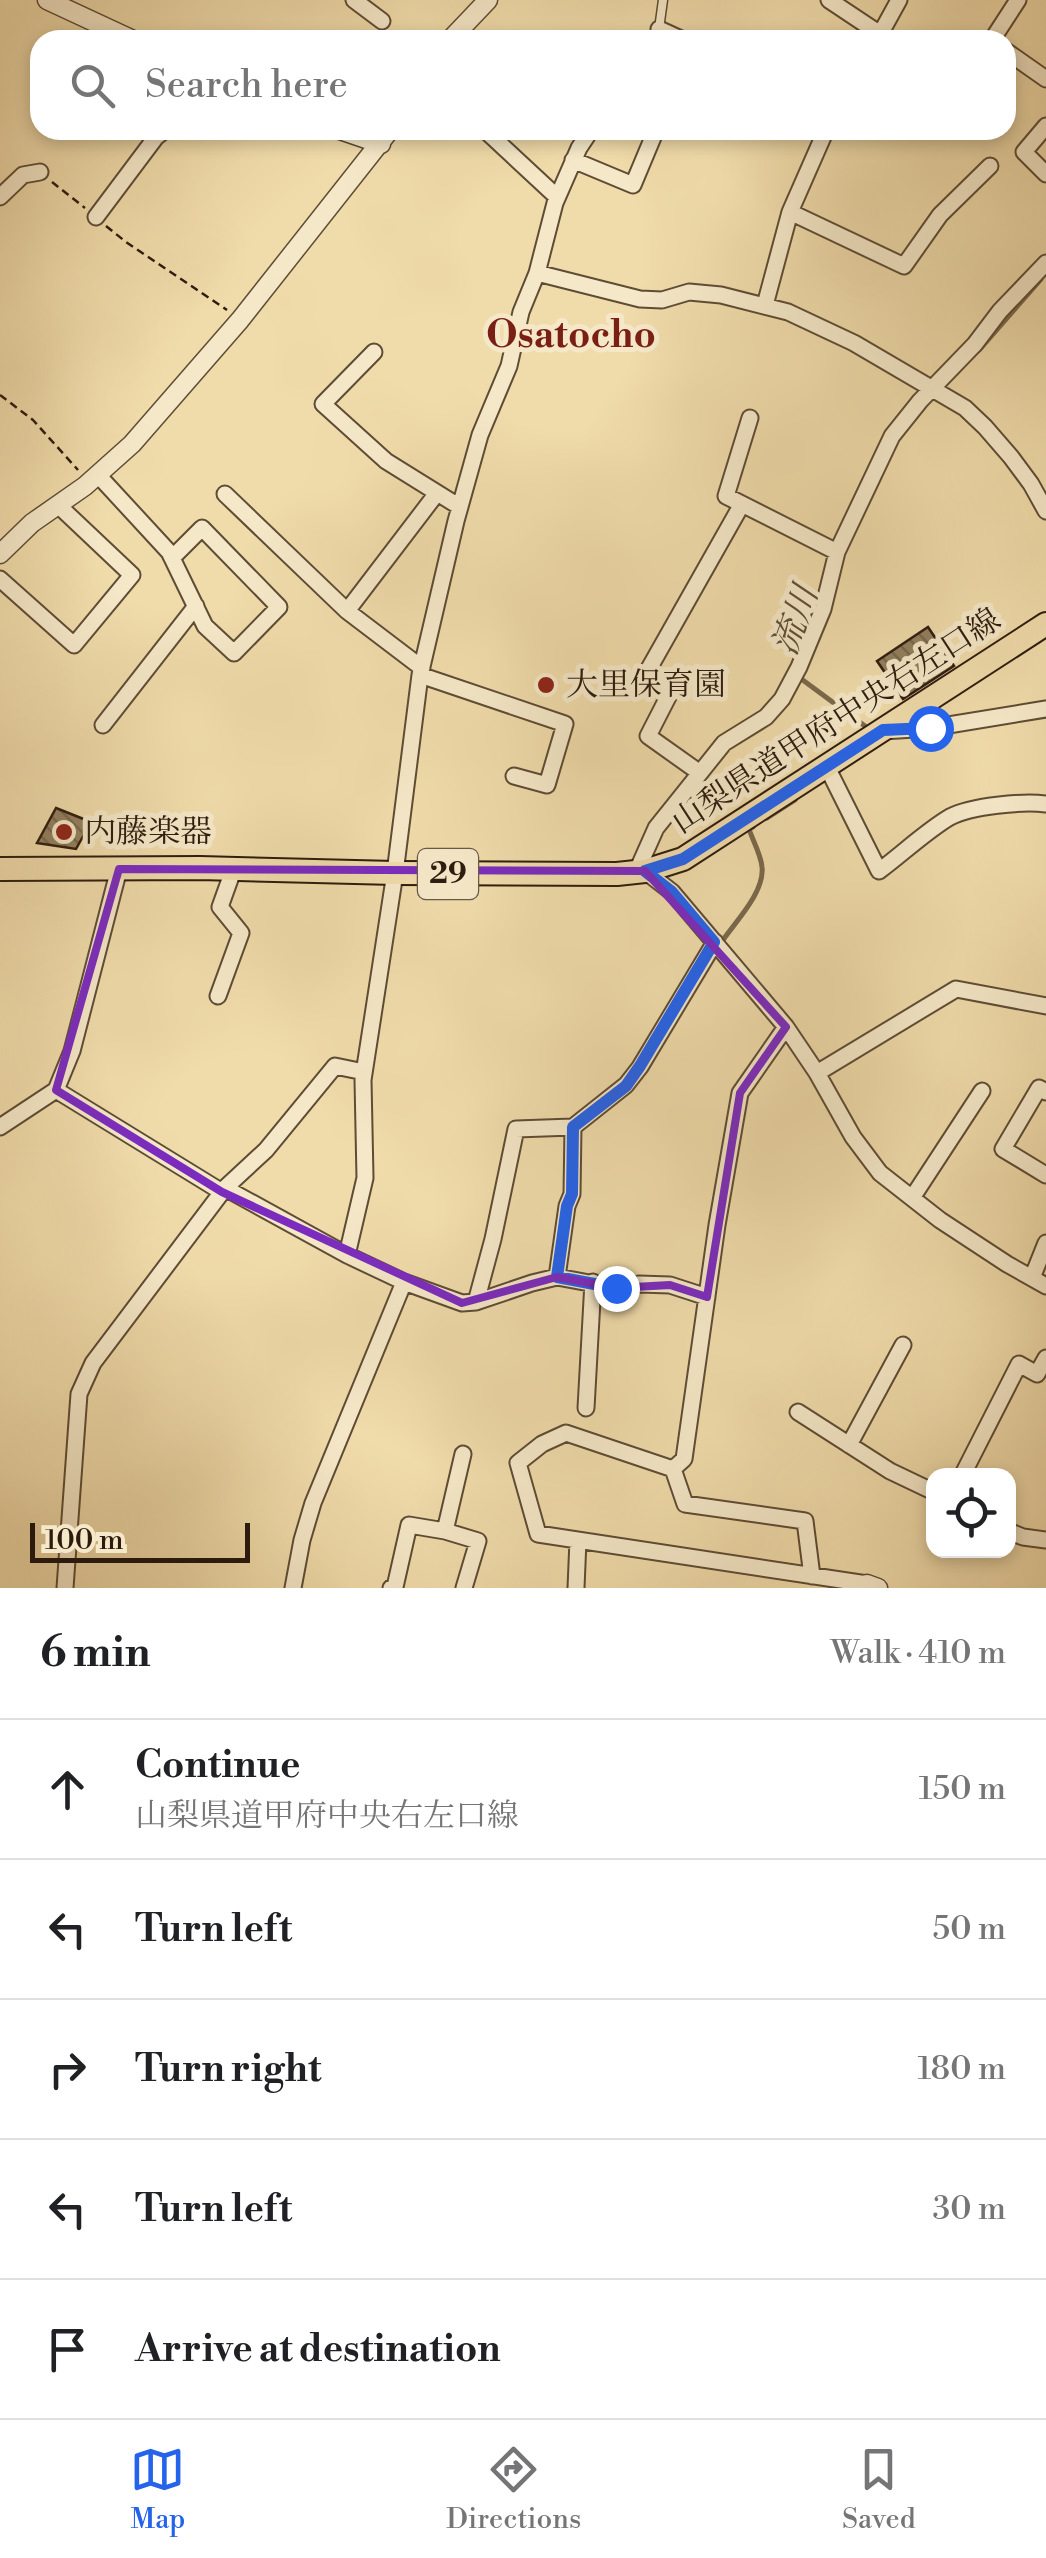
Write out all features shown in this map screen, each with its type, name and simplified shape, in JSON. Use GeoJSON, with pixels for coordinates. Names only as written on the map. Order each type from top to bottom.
{"type":"FeatureCollection","features":[{"type":"Feature","properties":{"kind":"main road","name":"山梨県道甲府中央右左口線"},"geometry":{"type":"LineString","coordinates":[[0,868],[640,872],[683,859],[830,773],[874,736],[1046,624]]}},
{"type":"Feature","properties":{"kind":"street"},"geometry":{"type":"LineString","coordinates":[[47,0],[112,30]]}},
{"type":"Feature","properties":{"kind":"street"},"geometry":{"type":"LineString","coordinates":[[354,0],[382,21]]}},
{"type":"Feature","properties":{"kind":"street"},"geometry":{"type":"LineString","coordinates":[[461,30],[488,0]]}},
{"type":"Feature","properties":{"kind":"street"},"geometry":{"type":"LineString","coordinates":[[830,0],[869,30]]}},
{"type":"Feature","properties":{"kind":"street"},"geometry":{"type":"LineString","coordinates":[[882,30],[900,0]]}},
{"type":"Feature","properties":{"kind":"street"},"geometry":{"type":"LineString","coordinates":[[998,30],[1018,0]]}},
{"type":"Feature","properties":{"kind":"street"},"geometry":{"type":"LineString","coordinates":[[1016,58],[1046,79]]}},
{"type":"Feature","properties":{"kind":"street"},"geometry":{"type":"LineString","coordinates":[[1046,126],[1024,152],[1046,174]]}},
{"type":"Feature","properties":{"kind":"street"},"geometry":{"type":"LineString","coordinates":[[96,217],[154,140]]}},
{"type":"Feature","properties":{"kind":"street"},"geometry":{"type":"LineString","coordinates":[[0,554],[32,523],[93,479],[132,444],[240,320],[384,140]]}},
{"type":"Feature","properties":{"kind":"street"},"geometry":{"type":"LineString","coordinates":[[496,140],[557,197]]}},
{"type":"Feature","properties":{"kind":"street"},"geometry":{"type":"LineString","coordinates":[[346,1255],[365,1178],[364,1072],[421,672],[480,435],[509,366],[521,312],[537,274],[557,197],[585,140]]}},
{"type":"Feature","properties":{"kind":"street"},"geometry":{"type":"LineString","coordinates":[[574,160],[633,185],[652,140]]}},
{"type":"Feature","properties":{"kind":"street"},"geometry":{"type":"LineString","coordinates":[[765,305],[790,212],[822,140]]}},
{"type":"Feature","properties":{"kind":"street"},"geometry":{"type":"LineString","coordinates":[[790,212],[904,266],[940,215],[990,166]]}},
{"type":"Feature","properties":{"kind":"street"},"geometry":{"type":"LineString","coordinates":[[0,197],[23,174],[40,172]]}},
{"type":"Feature","properties":{"kind":"street"},"geometry":{"type":"LineString","coordinates":[[1046,263],[892,436],[836,552],[823,609],[782,699],[766,717],[724,743],[656,828],[640,872],[672,892],[786,1027],[880,1173],[940,1220],[1039,1282],[1046,1243]]}},
{"type":"Feature","properties":{"kind":"street"},"geometry":{"type":"LineString","coordinates":[[537,274],[640,299],[662,300],[689,292],[721,295],[788,312],[854,343],[965,408],[986,427],[1032,484],[1046,511]]}},
{"type":"Feature","properties":{"kind":"street"},"geometry":{"type":"LineString","coordinates":[[374,352],[323,404],[386,461],[460,507]]}},
{"type":"Feature","properties":{"kind":"street"},"geometry":{"type":"LineString","coordinates":[[750,418],[726,496],[836,552]]}},
{"type":"Feature","properties":{"kind":"street"},"geometry":{"type":"LineString","coordinates":[[93,479],[172,558],[205,626],[234,653],[279,606],[202,528],[172,558]]}},
{"type":"Feature","properties":{"kind":"street"},"geometry":{"type":"LineString","coordinates":[[348,611],[437,493]]}},
{"type":"Feature","properties":{"kind":"street"},"geometry":{"type":"LineString","coordinates":[[225,494],[348,611],[421,672],[565,724],[547,786],[514,776]]}},
{"type":"Feature","properties":{"kind":"street"},"geometry":{"type":"LineString","coordinates":[[700,773],[648,736],[669,695],[642,681],[742,504]]}},
{"type":"Feature","properties":{"kind":"street"},"geometry":{"type":"LineString","coordinates":[[0,579],[74,645],[132,574],[58,505]]}},
{"type":"Feature","properties":{"kind":"street"},"geometry":{"type":"LineString","coordinates":[[103,725],[196,606]]}},
{"type":"Feature","properties":{"kind":"street"},"geometry":{"type":"LineString","coordinates":[[874,736],[1046,708]]}},
{"type":"Feature","properties":{"kind":"street"},"geometry":{"type":"LineString","coordinates":[[830,773],[879,872],[952,816],[1034,802],[1046,804]]}},
{"type":"Feature","properties":{"kind":"street"},"geometry":{"type":"LineString","coordinates":[[218,996],[241,933],[220,906],[234,868]]}},
{"type":"Feature","properties":{"kind":"street"},"geometry":{"type":"LineString","coordinates":[[0,1127],[56,1090],[72,1051],[119,869]]}},
{"type":"Feature","properties":{"kind":"street"},"geometry":{"type":"LineString","coordinates":[[476,1302],[516,1129],[573,1127],[626,1086],[714,942]]}},
{"type":"Feature","properties":{"kind":"street"},"geometry":{"type":"LineString","coordinates":[[817,1072],[956,989],[1046,1006]]}},
{"type":"Feature","properties":{"kind":"street"},"geometry":{"type":"LineString","coordinates":[[673,1469],[684,1458],[740,1093],[786,1027]]}},
{"type":"Feature","properties":{"kind":"street"},"geometry":{"type":"LineString","coordinates":[[65,1588],[80,1394],[93,1362],[224,1190],[266,1150],[334,1066],[364,1072]]}},
{"type":"Feature","properties":{"kind":"street"},"geometry":{"type":"LineString","coordinates":[[1046,1092],[1038,1088],[1003,1149],[1046,1174]]}},
{"type":"Feature","properties":{"kind":"street"},"geometry":{"type":"LineString","coordinates":[[56,1090],[224,1190],[346,1255],[462,1303],[557,1277],[616,1288],[670,1285],[707,1296]]}},
{"type":"Feature","properties":{"kind":"street"},"geometry":{"type":"LineString","coordinates":[[912,1198],[982,1091]]}},
{"type":"Feature","properties":{"kind":"street"},"geometry":{"type":"LineString","coordinates":[[557,1277],[572,1194],[573,1127]]}},
{"type":"Feature","properties":{"kind":"street"},"geometry":{"type":"LineString","coordinates":[[293,1588],[313,1503],[404,1282]]}},
{"type":"Feature","properties":{"kind":"street"},"geometry":{"type":"LineString","coordinates":[[586,1408],[593,1282]]}},
{"type":"Feature","properties":{"kind":"street"},"geometry":{"type":"LineString","coordinates":[[848,1444],[903,1345]]}},
{"type":"Feature","properties":{"kind":"street"},"geometry":{"type":"LineString","coordinates":[[966,1468],[1019,1364],[1037,1374],[1046,1358]]}},
{"type":"Feature","properties":{"kind":"street"},"geometry":{"type":"LineString","coordinates":[[798,1412],[890,1471],[926,1488]]}},
{"type":"Feature","properties":{"kind":"street"},"geometry":{"type":"LineString","coordinates":[[673,1469],[566,1433],[518,1462],[538,1534],[870,1587]]}},
{"type":"Feature","properties":{"kind":"street"},"geometry":{"type":"LineString","coordinates":[[445,1532],[464,1454]]}},
{"type":"Feature","properties":{"kind":"street"},"geometry":{"type":"LineString","coordinates":[[673,1469],[685,1504],[805,1520],[812,1576]]}},
{"type":"Feature","properties":{"kind":"street"},"geometry":{"type":"LineString","coordinates":[[395,1588],[409,1526],[478,1541],[464,1588]]}},
{"type":"Feature","properties":{"kind":"street"},"geometry":{"type":"LineString","coordinates":[[1016,1535],[1046,1540]]}},
{"type":"Feature","properties":{"kind":"street"},"geometry":{"type":"LineString","coordinates":[[576,1588],[578,1540]]}},
{"type":"Feature","properties":{"kind":"lane"},"geometry":{"type":"LineString","coordinates":[[656,30],[663,0]]}},
{"type":"Feature","properties":{"kind":"path"},"geometry":{"type":"LineString","coordinates":[[40,172],[126,242],[240,320]]}},
{"type":"Feature","properties":{"kind":"path"},"geometry":{"type":"LineString","coordinates":[[0,395],[34,420],[93,479]]}},
{"type":"Feature","properties":{"kind":"highlighted area"},"geometry":{"type":"Polygon","coordinates":[[[119,869],[645,871],[786,1027],[740,1093],[707,1297],[670,1285],[616,1288],[557,1277],[462,1303],[222,1192],[56,1090],[119,869]]]}},
{"type":"Feature","properties":{"kind":"building"},"geometry":{"type":"Polygon","coordinates":[[[928,627],[954,666],[903,699],[877,661],[928,627]]]}},
{"type":"Feature","properties":{"kind":"building","name":"内藤楽器"},"geometry":{"type":"Polygon","coordinates":[[[56,808],[91,822],[76,849],[37,843],[56,808]]]}},
{"type":"Feature","properties":{"kind":"waterway","name":"流川"},"geometry":{"type":"LineString","coordinates":[[979,350],[1041,279]]}},
{"type":"Feature","properties":{"kind":"waterway","name":"流川"},"geometry":{"type":"LineString","coordinates":[[801,675],[869,729]]}},
{"type":"Feature","properties":{"kind":"waterway","name":"流川"},"geometry":{"type":"LineString","coordinates":[[767,818],[795,800]]}},
{"type":"Feature","properties":{"kind":"waterway","name":"流川"},"geometry":{"type":"LineString","coordinates":[[721,943],[754,897],[762,877],[760,858],[749,829],[753,827]]}},
{"type":"Feature","properties":{"kind":"place","name":"大里保育園"},"geometry":{"type":"Point","coordinates":[546,685]}},
{"type":"Feature","properties":{"kind":"place","name":"内藤楽器"},"geometry":{"type":"Point","coordinates":[64,832]}},
{"type":"Feature","properties":{"kind":"district","name":"Osatocho"},"geometry":{"type":"Point","coordinates":[571,335]}},
{"type":"Feature","properties":{"kind":"route"},"geometry":{"type":"LineString","coordinates":[[616,1288],[557,1277],[572,1194],[573,1127],[626,1086],[714,942],[672,892],[645,871],[683,859],[883,730],[930,728]]}}]}
